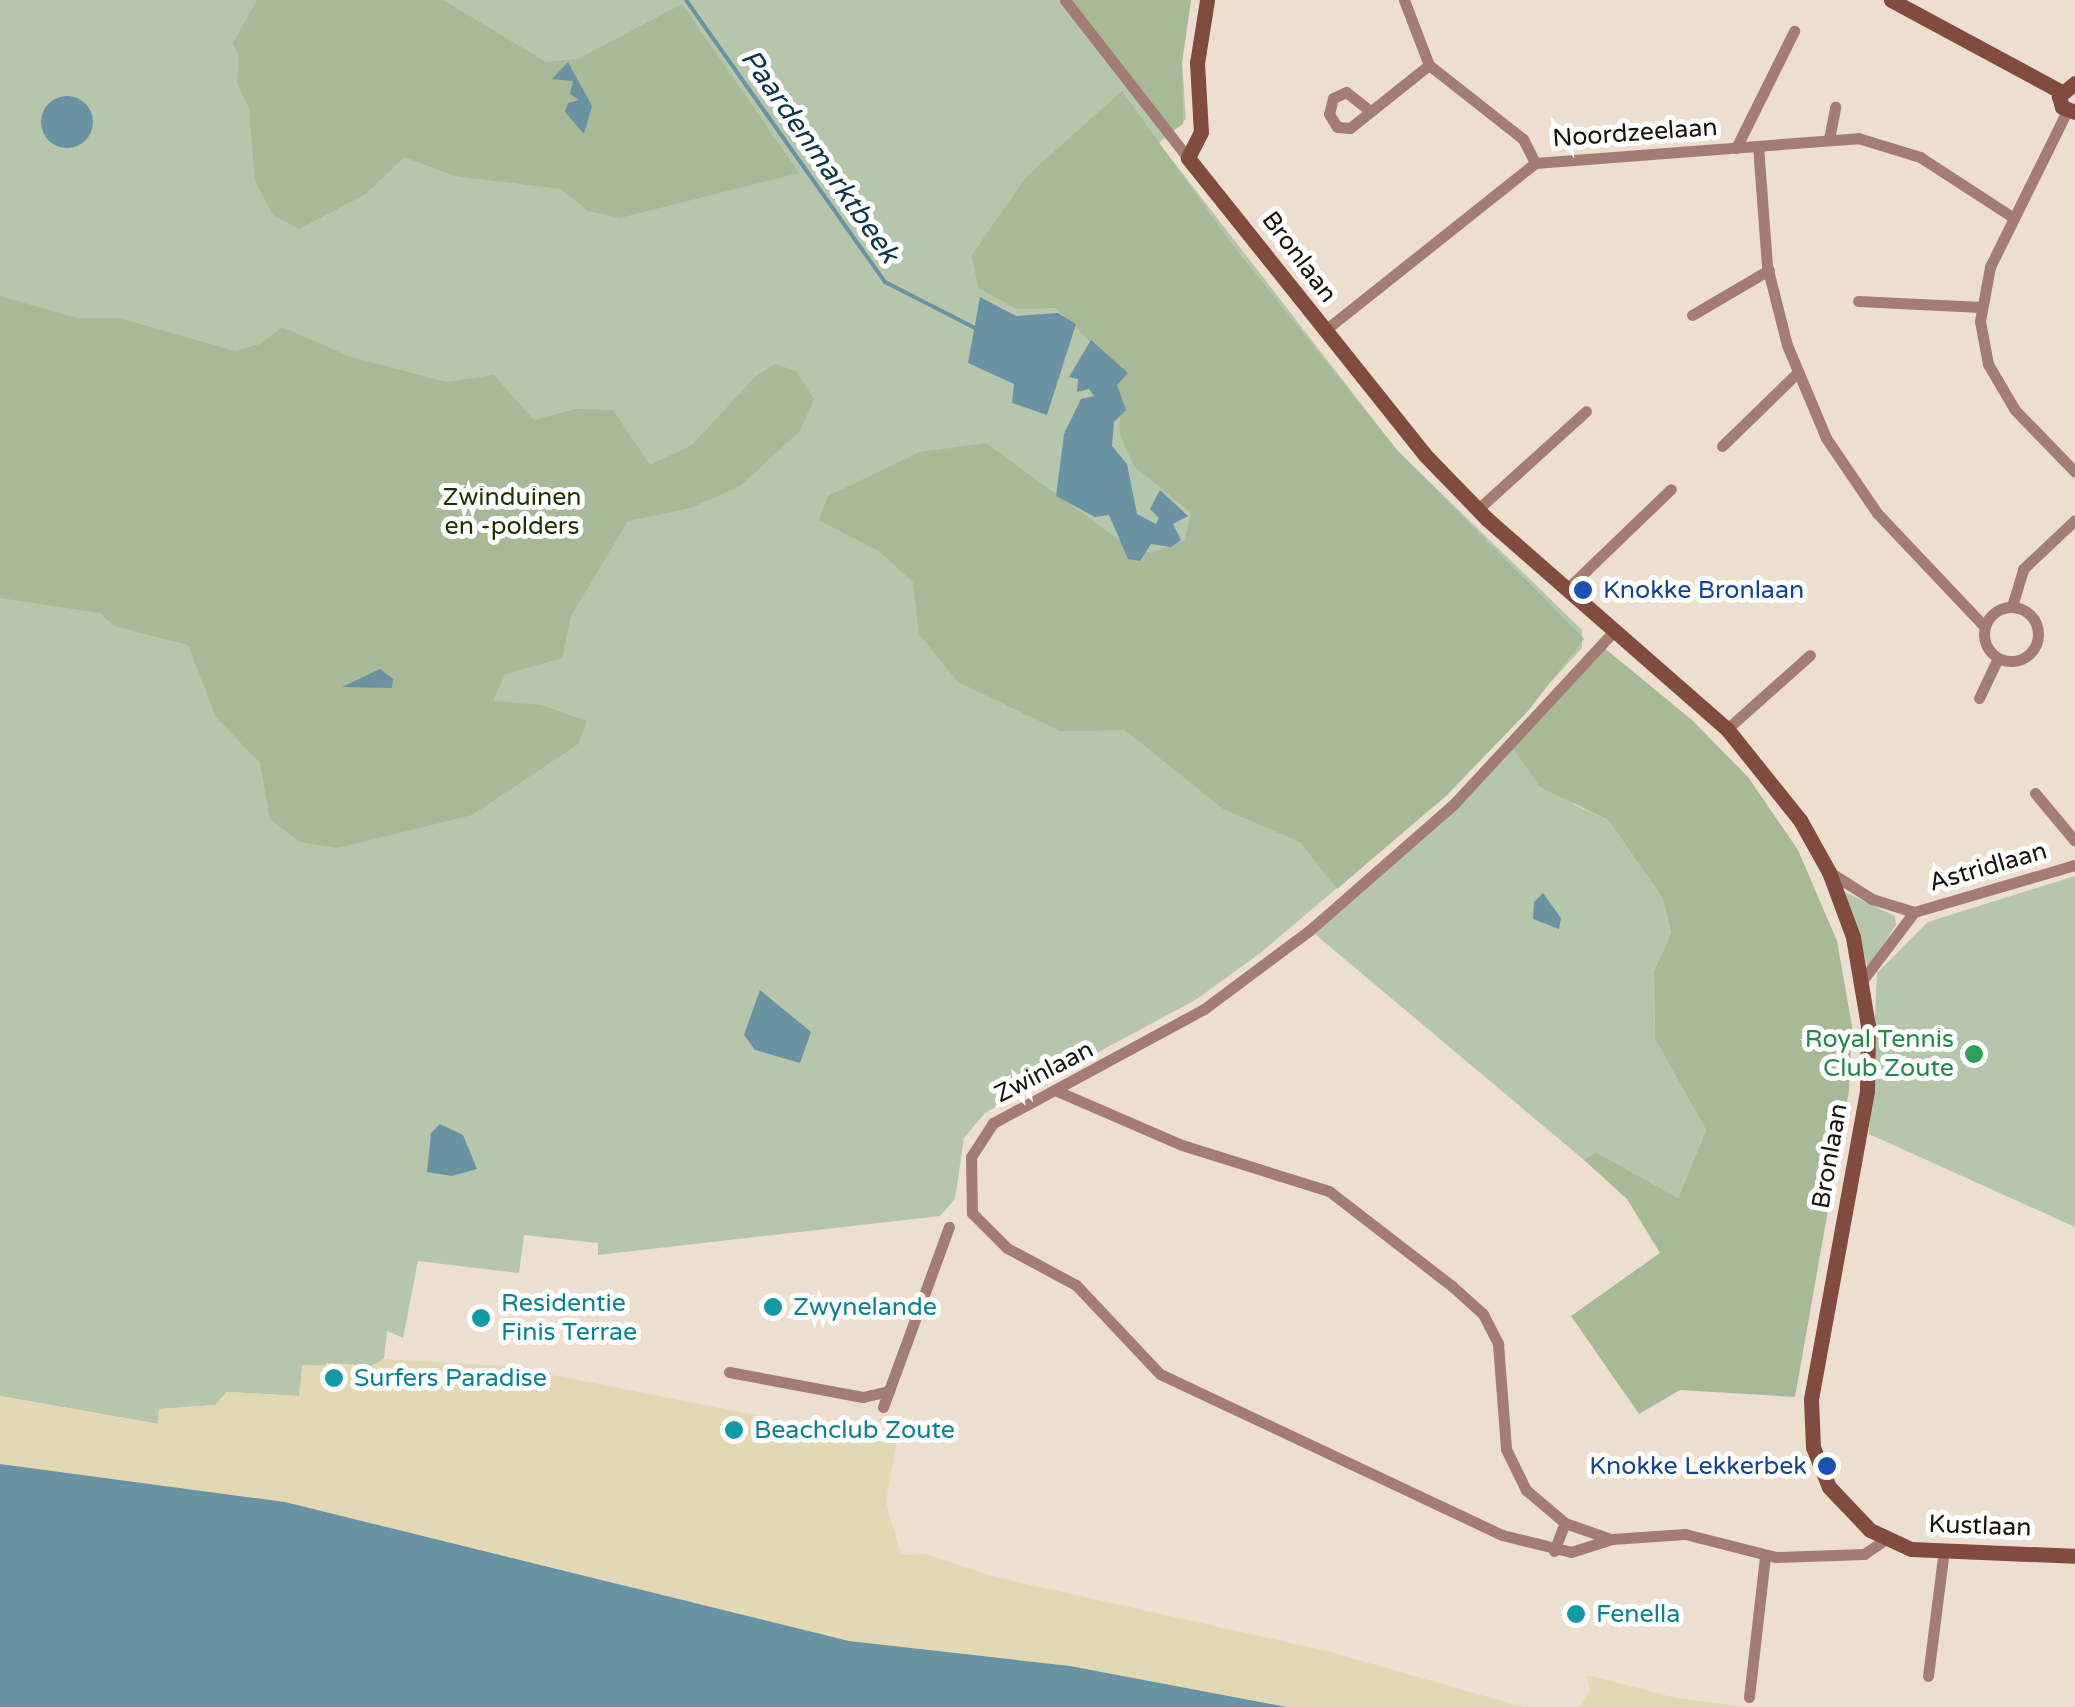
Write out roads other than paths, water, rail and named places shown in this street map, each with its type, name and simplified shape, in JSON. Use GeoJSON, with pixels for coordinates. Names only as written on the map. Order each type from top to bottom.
{"type":"FeatureCollection","features":[{"type":"Feature","properties":{"kind":"street"},"geometry":{"type":"LineString","coordinates":[[1065,0],[1188,158],[1201,132],[1198,62],[1206,0]]}},
{"type":"Feature","properties":{"kind":"street"},"geometry":{"type":"LineString","coordinates":[[1404,0],[1428,65],[1524,139],[1534,163]]}},
{"type":"Feature","properties":{"kind":"street"},"geometry":{"type":"LineString","coordinates":[[1891,0],[2068,87],[2071,111],[1990,267],[1981,308],[1988,364],[2015,410],[2075,472]]}},
{"type":"Feature","properties":{"kind":"street"},"geometry":{"type":"LineString","coordinates":[[1736,148],[1794,31]]}},
{"type":"Feature","properties":{"kind":"street"},"geometry":{"type":"LineString","coordinates":[[1369,110],[1428,65]]}},
{"type":"Feature","properties":{"kind":"street"},"geometry":{"type":"LineString","coordinates":[[1829,139],[1835,107]]}},
{"type":"Feature","properties":{"kind":"street","name":"Noordzeelaan"},"geometry":{"type":"LineString","coordinates":[[1324,331],[1534,163],[1829,139],[1876,140],[1906,150],[2014,218]]}},
{"type":"Feature","properties":{"kind":"street"},"geometry":{"type":"LineString","coordinates":[[1758,146],[1768,270],[1798,372],[1852,482],[1968,616],[1984,626]]}},
{"type":"Feature","properties":{"kind":"street","name":"Bronlaan"},"geometry":{"type":"LineString","coordinates":[[1188,158],[1324,331],[1477,510],[1727,729],[1800,820],[1829,872],[1862,981],[1867,1091],[1810,1422],[1812,1447],[1829,1487],[1856,1519],[1885,1540]]}},
{"type":"Feature","properties":{"kind":"street"},"geometry":{"type":"LineString","coordinates":[[1692,315],[1768,270]]}},
{"type":"Feature","properties":{"kind":"street"},"geometry":{"type":"LineString","coordinates":[[1858,301],[1981,308]]}},
{"type":"Feature","properties":{"kind":"street"},"geometry":{"type":"LineString","coordinates":[[1722,446],[1798,372]]}},
{"type":"Feature","properties":{"kind":"street"},"geometry":{"type":"LineString","coordinates":[[1477,510],[1586,412]]}},
{"type":"Feature","properties":{"kind":"street"},"geometry":{"type":"LineString","coordinates":[[1567,589],[1671,488]]}},
{"type":"Feature","properties":{"kind":"street"},"geometry":{"type":"LineString","coordinates":[[2012,606],[2023,569],[2075,520]]}},
{"type":"Feature","properties":{"kind":"street"},"geometry":{"type":"LineString","coordinates":[[2012,606],[2028,612],[2038,636],[2024,658],[1998,658],[1985,645],[1984,626],[1994,611],[2012,606]]}},
{"type":"Feature","properties":{"kind":"street","name":"Zwinlaan"},"geometry":{"type":"LineString","coordinates":[[1554,1552],[1476,1525],[1160,1374],[1076,1285],[989,1236],[970,1200],[976,1143],[1008,1112],[1057,1091],[1204,1009],[1310,930],[1455,803],[1614,631]]}},
{"type":"Feature","properties":{"kind":"street"},"geometry":{"type":"LineString","coordinates":[[1727,729],[1810,656]]}},
{"type":"Feature","properties":{"kind":"street"},"geometry":{"type":"LineString","coordinates":[[1978,698],[1998,658]]}},
{"type":"Feature","properties":{"kind":"street"},"geometry":{"type":"LineString","coordinates":[[2035,794],[2075,841]]}},
{"type":"Feature","properties":{"kind":"street","name":"Astridlaan"},"geometry":{"type":"LineString","coordinates":[[1829,872],[1872,900],[1914,912],[2075,865]]}},
{"type":"Feature","properties":{"kind":"street","name":"Astridlaan"},"geometry":{"type":"LineString","coordinates":[[1862,981],[1914,912]]}},
{"type":"Feature","properties":{"kind":"street"},"geometry":{"type":"LineString","coordinates":[[1057,1091],[1182,1145],[1328,1191],[1452,1286],[1483,1314],[1498,1344],[1506,1449],[1526,1490],[1565,1523],[1612,1539]]}},
{"type":"Feature","properties":{"kind":"street"},"geometry":{"type":"LineString","coordinates":[[883,1406],[949,1227]]}},
{"type":"Feature","properties":{"kind":"street"},"geometry":{"type":"LineString","coordinates":[[729,1372],[862,1397],[888,1392]]}},
{"type":"Feature","properties":{"kind":"street"},"geometry":{"type":"LineString","coordinates":[[1554,1552],[1565,1523]]}},
{"type":"Feature","properties":{"kind":"street"},"geometry":{"type":"LineString","coordinates":[[1554,1552],[1612,1539],[1706,1536],[1765,1556],[1864,1554],[1885,1540]]}},
{"type":"Feature","properties":{"kind":"street","name":"Kustlaan"},"geometry":{"type":"LineString","coordinates":[[1885,1540],[1944,1550],[2075,1556]]}},
{"type":"Feature","properties":{"kind":"street"},"geometry":{"type":"LineString","coordinates":[[1928,1676],[1944,1550]]}},
{"type":"Feature","properties":{"kind":"street"},"geometry":{"type":"LineString","coordinates":[[1748,1697],[1765,1556]]}},
{"type":"Feature","properties":{"kind":"water"},"geometry":{"type":"Polygon","coordinates":[[[568,62],[592,106],[584,134],[565,112],[568,103],[579,100],[570,94],[573,81],[552,79],[568,62]]]}},
{"type":"Feature","properties":{"kind":"water"},"geometry":{"type":"Polygon","coordinates":[[[67,96],[85,104],[93,122],[85,140],[67,148],[49,140],[41,122],[49,104],[67,96]]]}},
{"type":"Feature","properties":{"kind":"water"},"geometry":{"type":"Polygon","coordinates":[[[980,297],[1016,316],[1058,313],[1076,324],[1047,415],[1012,403],[1014,384],[968,363],[980,297]]]}},
{"type":"Feature","properties":{"kind":"water"},"geometry":{"type":"Polygon","coordinates":[[[1091,340],[1128,373],[1117,385],[1126,410],[1114,422],[1112,446],[1127,464],[1137,514],[1156,524],[1159,518],[1150,509],[1160,490],[1188,516],[1173,524],[1181,540],[1171,547],[1151,544],[1140,561],[1128,559],[1109,515],[1095,517],[1056,496],[1064,434],[1081,399],[1094,396],[1089,389],[1077,392],[1078,379],[1069,377],[1091,340]]]}},
{"type":"Feature","properties":{"kind":"water"},"geometry":{"type":"Polygon","coordinates":[[[380,669],[393,679],[392,688],[342,687],[380,669]]]}},
{"type":"Feature","properties":{"kind":"water"},"geometry":{"type":"Polygon","coordinates":[[[1543,893],[1561,918],[1559,929],[1533,919],[1534,902],[1543,893]]]}},
{"type":"Feature","properties":{"kind":"water"},"geometry":{"type":"Polygon","coordinates":[[[760,990],[811,1032],[800,1063],[755,1050],[744,1035],[760,990]]]}},
{"type":"Feature","properties":{"kind":"water"},"geometry":{"type":"Polygon","coordinates":[[[440,1124],[463,1135],[477,1169],[452,1176],[427,1172],[431,1133],[440,1124]]]}},
{"type":"Feature","properties":{"kind":"water"},"geometry":{"type":"Polygon","coordinates":[[[0,1464],[285,1502],[849,1641],[1070,1666],[1287,1707],[0,1707],[0,1464]]]}},
{"type":"Feature","properties":{"kind":"waterway","name":"Paardenmarktbeek"},"geometry":{"type":"LineString","coordinates":[[686,0],[885,282],[979,330]]}},
{"type":"Feature","properties":{"kind":"place","name":"Knokke Bronlaan"},"geometry":{"type":"Point","coordinates":[1583,590]}},
{"type":"Feature","properties":{"kind":"place","name":"Royal Tennis Club Zoute"},"geometry":{"type":"Point","coordinates":[1974,1054]}},
{"type":"Feature","properties":{"kind":"place","name":"Zwynelande"},"geometry":{"type":"Point","coordinates":[773,1307]}},
{"type":"Feature","properties":{"kind":"place","name":"Residentie Finis Terrae"},"geometry":{"type":"Point","coordinates":[481,1318]}},
{"type":"Feature","properties":{"kind":"place","name":"Surfers Paradise"},"geometry":{"type":"Point","coordinates":[334,1378]}},
{"type":"Feature","properties":{"kind":"place","name":"Beachclub Zoute"},"geometry":{"type":"Point","coordinates":[734,1430]}},
{"type":"Feature","properties":{"kind":"place","name":"Knokke Lekkerbek"},"geometry":{"type":"Point","coordinates":[1827,1466]}},
{"type":"Feature","properties":{"kind":"place","name":"Fenella"},"geometry":{"type":"Point","coordinates":[1576,1614]}},
{"type":"Feature","properties":{"kind":"park label","name":"Zwinduinen en -polders"},"geometry":{"type":"Point","coordinates":[512,512]}}]}
